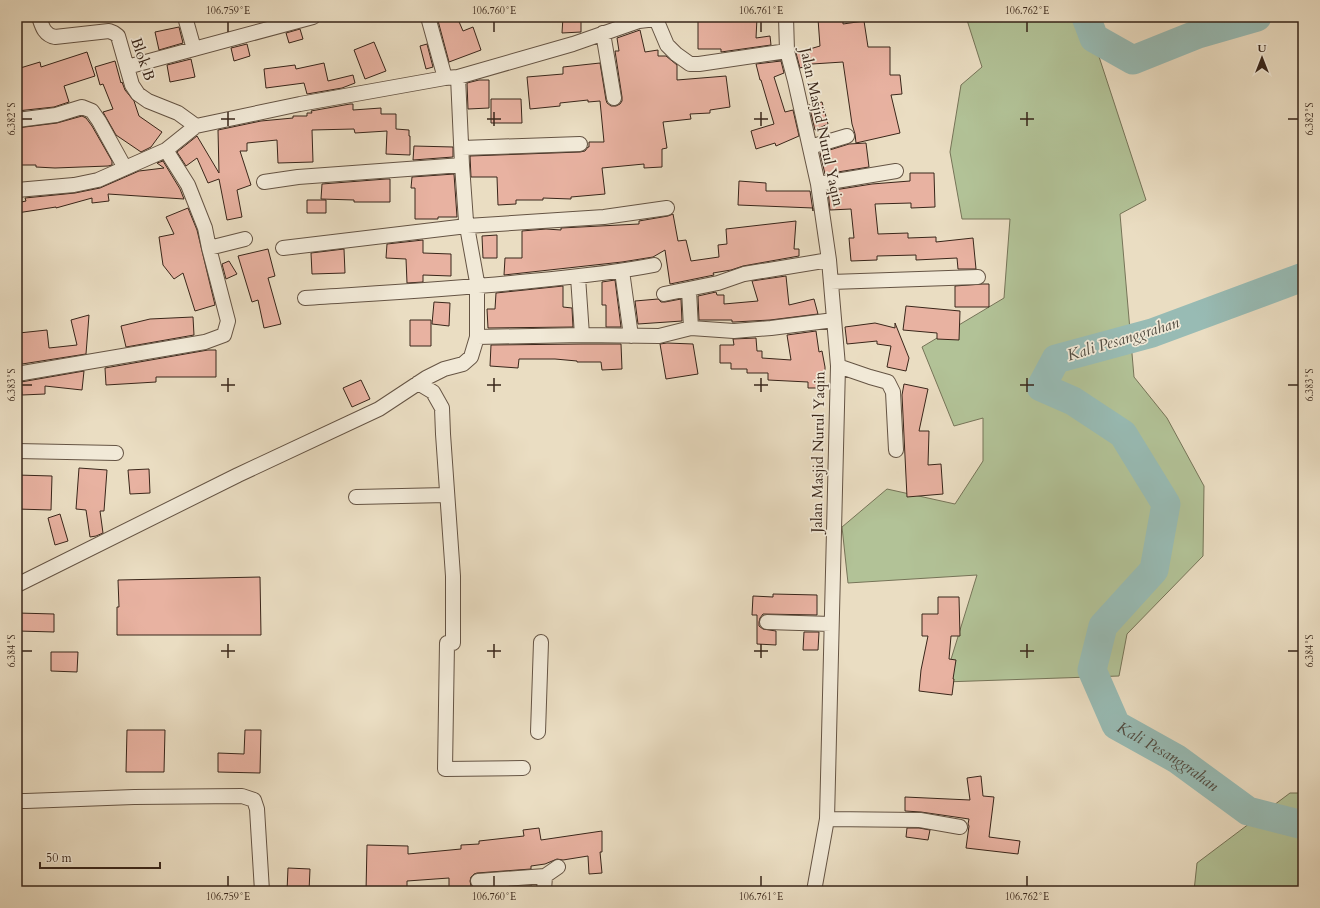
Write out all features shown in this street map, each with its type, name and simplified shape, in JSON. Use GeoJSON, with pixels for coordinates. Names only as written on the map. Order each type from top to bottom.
{"type":"FeatureCollection","features":[{"type":"Feature","properties":{"kind":"street","name":"Blok B"},"geometry":{"type":"LineString","coordinates":[[39,17],[45,31],[50,36],[55,37],[109,31],[114,33],[118,36],[132,85],[138,94],[148,101],[178,113],[196,126]]}},
{"type":"Feature","properties":{"kind":"street"},"geometry":{"type":"LineString","coordinates":[[185,17],[194,49]]}},
{"type":"Feature","properties":{"kind":"street"},"geometry":{"type":"LineString","coordinates":[[126,67],[313,17]]}},
{"type":"Feature","properties":{"kind":"street"},"geometry":{"type":"LineString","coordinates":[[17,584],[238,475],[379,409],[426,378],[444,369],[463,364],[471,357],[477,337],[477,287],[467,226],[462,148],[452,78],[428,17]]}},
{"type":"Feature","properties":{"kind":"street","name":"Jalan Masjid Nurul Yaqin"},"geometry":{"type":"LineString","coordinates":[[786,17],[787,51],[818,184],[829,260],[838,366],[827,819],[814,891]]}},
{"type":"Feature","properties":{"kind":"street"},"geometry":{"type":"LineString","coordinates":[[17,190],[74,185],[98,180],[166,150],[196,126],[300,104],[452,78],[572,44],[638,19],[656,19],[667,45],[676,54],[690,64],[787,51]]}},
{"type":"Feature","properties":{"kind":"street"},"geometry":{"type":"LineString","coordinates":[[603,33],[614,98]]}},
{"type":"Feature","properties":{"kind":"street"},"geometry":{"type":"LineString","coordinates":[[17,120],[56,115],[82,107],[92,111],[125,168]]}},
{"type":"Feature","properties":{"kind":"street"},"geometry":{"type":"LineString","coordinates":[[810,147],[847,136]]}},
{"type":"Feature","properties":{"kind":"street"},"geometry":{"type":"LineString","coordinates":[[462,148],[580,144]]}},
{"type":"Feature","properties":{"kind":"street"},"geometry":{"type":"LineString","coordinates":[[17,374],[205,342],[224,335],[228,321],[205,228],[188,185],[166,150]]}},
{"type":"Feature","properties":{"kind":"street"},"geometry":{"type":"LineString","coordinates":[[264,182],[462,165]]}},
{"type":"Feature","properties":{"kind":"street"},"geometry":{"type":"LineString","coordinates":[[818,184],[896,171]]}},
{"type":"Feature","properties":{"kind":"street"},"geometry":{"type":"LineString","coordinates":[[283,248],[467,226],[604,217],[667,208]]}},
{"type":"Feature","properties":{"kind":"street"},"geometry":{"type":"LineString","coordinates":[[209,248],[245,239]]}},
{"type":"Feature","properties":{"kind":"street"},"geometry":{"type":"LineString","coordinates":[[664,294],[718,284],[744,274],[829,260]]}},
{"type":"Feature","properties":{"kind":"street"},"geometry":{"type":"LineString","coordinates":[[304,298],[477,287],[622,272],[654,265]]}},
{"type":"Feature","properties":{"kind":"street"},"geometry":{"type":"LineString","coordinates":[[622,272],[631,336]]}},
{"type":"Feature","properties":{"kind":"street"},"geometry":{"type":"LineString","coordinates":[[831,282],[978,276]]}},
{"type":"Feature","properties":{"kind":"street"},"geometry":{"type":"LineString","coordinates":[[578,277],[582,335]]}},
{"type":"Feature","properties":{"kind":"street"},"geometry":{"type":"LineString","coordinates":[[690,290],[691,328]]}},
{"type":"Feature","properties":{"kind":"street"},"geometry":{"type":"LineString","coordinates":[[477,337],[582,335],[659,336],[691,328],[734,331],[834,320]]}},
{"type":"Feature","properties":{"kind":"street"},"geometry":{"type":"LineString","coordinates":[[838,366],[870,378],[888,382],[893,392],[896,450]]}},
{"type":"Feature","properties":{"kind":"street"},"geometry":{"type":"LineString","coordinates":[[418,383],[434,392],[442,408],[453,576],[445,770],[523,768]]}},
{"type":"Feature","properties":{"kind":"street"},"geometry":{"type":"LineString","coordinates":[[17,451],[116,453]]}},
{"type":"Feature","properties":{"kind":"street"},"geometry":{"type":"LineString","coordinates":[[356,496],[447,495]]}},
{"type":"Feature","properties":{"kind":"street"},"geometry":{"type":"LineString","coordinates":[[767,622],[832,624]]}},
{"type":"Feature","properties":{"kind":"street"},"geometry":{"type":"LineString","coordinates":[[538,732],[541,642]]}},
{"type":"Feature","properties":{"kind":"street"},"geometry":{"type":"LineString","coordinates":[[17,800],[242,796],[254,800],[257,809],[262,891]]}},
{"type":"Feature","properties":{"kind":"street"},"geometry":{"type":"LineString","coordinates":[[827,819],[920,820],[960,827]]}},
{"type":"Feature","properties":{"kind":"street"},"geometry":{"type":"LineString","coordinates":[[478,881],[545,876],[558,867]]}},
{"type":"Feature","properties":{"kind":"street"},"geometry":{"type":"LineString","coordinates":[[544,891],[545,876]]}},
{"type":"Feature","properties":{"kind":"green space"},"geometry":{"type":"Polygon","coordinates":[[[966,17],[1086,17],[1146,200],[1120,214],[1134,377],[1167,418],[1204,486],[1203,556],[1127,634],[1119,676],[944,682],[977,575],[848,583],[842,527],[887,489],[955,504],[983,461],[983,418],[954,426],[922,347],[1004,298],[1010,219],[962,219],[950,152],[961,85],[982,67],[966,17]]]}},
{"type":"Feature","properties":{"kind":"green space"},"geometry":{"type":"Polygon","coordinates":[[[1221,17],[1256,17],[1223,26],[1221,17]]]}},
{"type":"Feature","properties":{"kind":"green space"},"geometry":{"type":"Polygon","coordinates":[[[1290,793],[1303,793],[1303,891],[1194,891],[1197,863],[1290,793]]]}},
{"type":"Feature","properties":{"kind":"building"},"geometry":{"type":"Polygon","coordinates":[[[437,17],[457,17],[463,31],[473,27],[481,50],[449,62],[437,17]]]}},
{"type":"Feature","properties":{"kind":"building"},"geometry":{"type":"Polygon","coordinates":[[[563,17],[581,17],[581,32],[562,33],[563,17]]]}},
{"type":"Feature","properties":{"kind":"building"},"geometry":{"type":"Polygon","coordinates":[[[698,17],[757,18],[756,38],[770,36],[771,45],[721,52],[721,49],[698,49],[698,17]]]}},
{"type":"Feature","properties":{"kind":"building"},"geometry":{"type":"Polygon","coordinates":[[[843,17],[843,24],[864,21],[868,47],[890,47],[890,75],[900,75],[902,94],[891,95],[900,133],[856,143],[843,62],[812,64],[800,68],[796,53],[820,46],[818,19],[843,17]]]}},
{"type":"Feature","properties":{"kind":"building"},"geometry":{"type":"Polygon","coordinates":[[[179,27],[183,43],[159,50],[155,32],[179,27]]]}},
{"type":"Feature","properties":{"kind":"building"},"geometry":{"type":"Polygon","coordinates":[[[300,29],[303,39],[289,43],[286,33],[300,29]]]}},
{"type":"Feature","properties":{"kind":"building"},"geometry":{"type":"Polygon","coordinates":[[[640,30],[645,52],[658,50],[658,56],[666,56],[677,65],[677,80],[726,76],[730,107],[710,110],[710,113],[690,114],[691,119],[663,122],[667,148],[662,149],[662,167],[644,168],[644,164],[602,168],[605,194],[571,197],[571,199],[543,198],[543,200],[516,200],[516,204],[498,205],[497,177],[471,177],[470,156],[580,152],[585,151],[589,147],[589,142],[604,142],[600,101],[588,102],[588,100],[560,103],[560,106],[530,109],[527,77],[563,74],[563,67],[600,63],[607,103],[611,106],[616,106],[622,101],[615,51],[619,51],[617,38],[640,30]]]}},
{"type":"Feature","properties":{"kind":"building"},"geometry":{"type":"Polygon","coordinates":[[[374,42],[386,71],[365,79],[354,50],[374,42]]]}},
{"type":"Feature","properties":{"kind":"building"},"geometry":{"type":"Polygon","coordinates":[[[247,44],[250,56],[234,61],[231,48],[247,44]]]}},
{"type":"Feature","properties":{"kind":"building"},"geometry":{"type":"Polygon","coordinates":[[[427,44],[433,67],[426,69],[420,46],[427,44]]]}},
{"type":"Feature","properties":{"kind":"building"},"geometry":{"type":"Polygon","coordinates":[[[87,52],[95,76],[64,86],[69,102],[54,107],[17,111],[17,69],[40,62],[41,67],[87,52]]]}},
{"type":"Feature","properties":{"kind":"building"},"geometry":{"type":"Polygon","coordinates":[[[191,59],[195,77],[170,82],[167,65],[191,59]]]}},
{"type":"Feature","properties":{"kind":"building"},"geometry":{"type":"Polygon","coordinates":[[[115,61],[121,83],[122,82],[125,90],[134,101],[139,116],[162,132],[151,147],[141,152],[116,135],[103,112],[113,109],[103,84],[100,85],[95,67],[115,61]]]}},
{"type":"Feature","properties":{"kind":"building"},"geometry":{"type":"Polygon","coordinates":[[[781,61],[784,73],[774,77],[785,112],[793,110],[799,136],[776,146],[775,143],[756,149],[751,131],[774,124],[756,64],[781,61]]]}},
{"type":"Feature","properties":{"kind":"building"},"geometry":{"type":"Polygon","coordinates":[[[324,63],[328,81],[353,75],[355,83],[342,88],[307,94],[304,83],[266,88],[264,69],[295,65],[296,69],[324,63]]]}},
{"type":"Feature","properties":{"kind":"building"},"geometry":{"type":"Polygon","coordinates":[[[479,80],[489,80],[489,108],[468,109],[467,83],[479,80]]]}},
{"type":"Feature","properties":{"kind":"building"},"geometry":{"type":"Polygon","coordinates":[[[491,99],[521,99],[522,123],[491,123],[491,99]]]}},
{"type":"Feature","properties":{"kind":"building"},"geometry":{"type":"Polygon","coordinates":[[[822,102],[828,124],[815,130],[809,105],[822,102]]]}},
{"type":"Feature","properties":{"kind":"building"},"geometry":{"type":"Polygon","coordinates":[[[353,104],[353,110],[381,108],[381,114],[396,114],[396,129],[409,130],[410,155],[386,154],[387,131],[355,133],[354,129],[312,130],[313,162],[278,163],[277,140],[247,143],[247,151],[240,151],[251,185],[237,190],[242,217],[227,220],[219,179],[208,183],[197,158],[186,166],[177,152],[197,136],[219,173],[218,130],[261,121],[293,118],[293,116],[307,116],[307,113],[312,113],[311,111],[353,104]]]}},
{"type":"Feature","properties":{"kind":"building"},"geometry":{"type":"Polygon","coordinates":[[[82,116],[86,118],[92,126],[112,161],[112,165],[55,168],[36,167],[36,165],[17,165],[17,128],[57,123],[82,116]]]}},
{"type":"Feature","properties":{"kind":"building"},"geometry":{"type":"Polygon","coordinates":[[[866,143],[869,167],[825,174],[820,153],[849,144],[866,143]]]}},
{"type":"Feature","properties":{"kind":"building"},"geometry":{"type":"Polygon","coordinates":[[[414,146],[453,147],[453,157],[413,160],[414,146]]]}},
{"type":"Feature","properties":{"kind":"building"},"geometry":{"type":"Polygon","coordinates":[[[163,161],[180,189],[184,199],[108,194],[109,201],[92,203],[92,198],[56,208],[17,213],[17,203],[26,201],[25,198],[75,193],[100,188],[139,171],[164,168],[157,163],[163,161]]]}},
{"type":"Feature","properties":{"kind":"building"},"geometry":{"type":"Polygon","coordinates":[[[910,173],[934,173],[935,207],[911,208],[911,203],[875,204],[878,234],[908,233],[908,238],[936,237],[936,242],[973,238],[976,269],[958,269],[957,258],[916,260],[916,255],[877,256],[877,260],[851,261],[849,238],[854,238],[851,209],[830,210],[828,191],[872,184],[910,181],[910,173]]]}},
{"type":"Feature","properties":{"kind":"building"},"geometry":{"type":"Polygon","coordinates":[[[454,174],[457,217],[415,219],[415,188],[411,188],[412,177],[454,174]]]}},
{"type":"Feature","properties":{"kind":"building"},"geometry":{"type":"Polygon","coordinates":[[[390,179],[390,202],[354,202],[354,200],[321,199],[322,184],[390,179]]]}},
{"type":"Feature","properties":{"kind":"building"},"geometry":{"type":"Polygon","coordinates":[[[739,181],[766,183],[766,191],[810,191],[813,208],[738,205],[739,181]]]}},
{"type":"Feature","properties":{"kind":"building"},"geometry":{"type":"Polygon","coordinates":[[[307,200],[326,200],[326,213],[307,213],[307,200]]]}},
{"type":"Feature","properties":{"kind":"building"},"geometry":{"type":"Polygon","coordinates":[[[188,208],[197,230],[215,305],[195,311],[183,273],[174,279],[163,265],[159,237],[174,234],[166,217],[188,208]]]}},
{"type":"Feature","properties":{"kind":"building"},"geometry":{"type":"Polygon","coordinates":[[[673,214],[678,241],[686,240],[691,261],[719,257],[718,245],[727,244],[726,229],[796,221],[794,249],[799,249],[799,256],[743,266],[713,273],[714,275],[670,284],[665,250],[653,257],[622,262],[504,275],[505,258],[522,258],[522,231],[546,229],[561,230],[561,228],[639,224],[639,221],[673,214]]]}},
{"type":"Feature","properties":{"kind":"building"},"geometry":{"type":"Polygon","coordinates":[[[497,235],[497,258],[483,258],[482,236],[497,235]]]}},
{"type":"Feature","properties":{"kind":"building"},"geometry":{"type":"Polygon","coordinates":[[[423,240],[423,253],[451,254],[451,276],[423,275],[423,282],[407,283],[406,259],[386,258],[387,244],[423,240]]]}},
{"type":"Feature","properties":{"kind":"building"},"geometry":{"type":"Polygon","coordinates":[[[268,249],[275,276],[268,278],[281,324],[264,328],[258,300],[252,302],[238,256],[268,249]]]}},
{"type":"Feature","properties":{"kind":"building"},"geometry":{"type":"Polygon","coordinates":[[[344,249],[345,273],[312,274],[311,253],[344,249]]]}},
{"type":"Feature","properties":{"kind":"building"},"geometry":{"type":"Polygon","coordinates":[[[229,261],[237,274],[226,279],[222,264],[229,261]]]}},
{"type":"Feature","properties":{"kind":"building"},"geometry":{"type":"Polygon","coordinates":[[[786,276],[789,305],[814,299],[818,314],[770,320],[734,322],[732,322],[732,320],[699,320],[698,296],[716,292],[717,295],[724,295],[724,304],[758,301],[752,281],[786,276]]]}},
{"type":"Feature","properties":{"kind":"building"},"geometry":{"type":"Polygon","coordinates":[[[615,280],[621,327],[606,327],[606,305],[602,305],[602,282],[615,280]]]}},
{"type":"Feature","properties":{"kind":"building"},"geometry":{"type":"Polygon","coordinates":[[[989,284],[989,307],[955,307],[955,286],[989,284]]]}},
{"type":"Feature","properties":{"kind":"building"},"geometry":{"type":"Polygon","coordinates":[[[563,286],[563,307],[572,308],[573,327],[488,328],[487,309],[495,309],[496,293],[563,286]]]}},
{"type":"Feature","properties":{"kind":"building"},"geometry":{"type":"Polygon","coordinates":[[[658,299],[661,302],[665,302],[681,299],[682,321],[638,324],[635,301],[658,299]]]}},
{"type":"Feature","properties":{"kind":"building"},"geometry":{"type":"Polygon","coordinates":[[[434,302],[450,303],[449,326],[432,324],[434,302]]]}},
{"type":"Feature","properties":{"kind":"building"},"geometry":{"type":"Polygon","coordinates":[[[906,306],[960,311],[959,340],[937,339],[937,333],[903,330],[906,306]]]}},
{"type":"Feature","properties":{"kind":"building"},"geometry":{"type":"Polygon","coordinates":[[[89,315],[86,354],[22,364],[19,333],[47,330],[49,348],[77,345],[71,320],[89,315]]]}},
{"type":"Feature","properties":{"kind":"building"},"geometry":{"type":"Polygon","coordinates":[[[193,317],[194,335],[126,347],[121,326],[150,319],[193,317]]]}},
{"type":"Feature","properties":{"kind":"building"},"geometry":{"type":"Polygon","coordinates":[[[410,320],[431,320],[431,346],[410,346],[410,320]]]}},
{"type":"Feature","properties":{"kind":"building"},"geometry":{"type":"Polygon","coordinates":[[[875,323],[895,328],[895,323],[909,358],[906,371],[887,367],[891,346],[877,344],[877,341],[847,344],[845,327],[875,323]]]}},
{"type":"Feature","properties":{"kind":"building"},"geometry":{"type":"Polygon","coordinates":[[[816,331],[819,352],[822,351],[825,367],[825,388],[808,388],[808,382],[768,380],[768,373],[747,373],[747,369],[731,369],[731,363],[720,363],[720,345],[734,345],[733,339],[756,338],[757,351],[762,351],[762,358],[791,360],[787,335],[816,331]]]}},
{"type":"Feature","properties":{"kind":"building"},"geometry":{"type":"Polygon","coordinates":[[[621,344],[622,369],[602,370],[601,362],[577,362],[555,359],[519,359],[518,368],[490,366],[491,345],[621,344]]]}},
{"type":"Feature","properties":{"kind":"building"},"geometry":{"type":"Polygon","coordinates":[[[660,344],[693,344],[698,374],[666,379],[660,344]]]}},
{"type":"Feature","properties":{"kind":"building"},"geometry":{"type":"Polygon","coordinates":[[[208,350],[216,350],[216,377],[156,377],[156,382],[106,385],[105,368],[208,350]]]}},
{"type":"Feature","properties":{"kind":"building"},"geometry":{"type":"Polygon","coordinates":[[[84,371],[82,390],[45,386],[45,394],[22,395],[21,382],[84,371]]]}},
{"type":"Feature","properties":{"kind":"building"},"geometry":{"type":"Polygon","coordinates":[[[361,380],[370,399],[352,407],[343,388],[361,380]]]}},
{"type":"Feature","properties":{"kind":"building"},"geometry":{"type":"Polygon","coordinates":[[[904,384],[928,389],[919,431],[929,431],[928,465],[941,464],[943,494],[907,497],[902,395],[904,384]]]}},
{"type":"Feature","properties":{"kind":"building"},"geometry":{"type":"Polygon","coordinates":[[[79,468],[107,470],[104,511],[100,511],[103,533],[96,536],[90,537],[86,510],[76,509],[79,468]]]}},
{"type":"Feature","properties":{"kind":"building"},"geometry":{"type":"Polygon","coordinates":[[[149,469],[150,493],[130,494],[128,470],[149,469]]]}},
{"type":"Feature","properties":{"kind":"building"},"geometry":{"type":"Polygon","coordinates":[[[17,475],[52,476],[51,510],[17,509],[17,475]]]}},
{"type":"Feature","properties":{"kind":"building"},"geometry":{"type":"Polygon","coordinates":[[[60,514],[68,541],[55,545],[48,518],[60,514]]]}},
{"type":"Feature","properties":{"kind":"building"},"geometry":{"type":"Polygon","coordinates":[[[260,577],[261,635],[117,635],[117,607],[119,607],[118,580],[260,577]]]}},
{"type":"Feature","properties":{"kind":"building"},"geometry":{"type":"Polygon","coordinates":[[[773,594],[817,595],[817,615],[763,614],[760,618],[759,626],[763,629],[776,631],[776,645],[757,644],[757,615],[752,615],[753,596],[773,597],[773,594]]]}},
{"type":"Feature","properties":{"kind":"building"},"geometry":{"type":"Polygon","coordinates":[[[938,597],[959,597],[960,636],[951,636],[949,659],[956,660],[952,695],[919,691],[921,670],[928,636],[922,636],[922,614],[938,614],[938,597]]]}},
{"type":"Feature","properties":{"kind":"building"},"geometry":{"type":"Polygon","coordinates":[[[18,613],[54,614],[54,632],[18,631],[18,613]]]}},
{"type":"Feature","properties":{"kind":"building"},"geometry":{"type":"Polygon","coordinates":[[[804,632],[819,632],[818,650],[803,650],[804,632]]]}},
{"type":"Feature","properties":{"kind":"building"},"geometry":{"type":"Polygon","coordinates":[[[51,652],[78,652],[77,672],[51,671],[51,652]]]}},
{"type":"Feature","properties":{"kind":"building"},"geometry":{"type":"Polygon","coordinates":[[[127,730],[165,730],[164,772],[126,772],[127,730]]]}},
{"type":"Feature","properties":{"kind":"building"},"geometry":{"type":"Polygon","coordinates":[[[245,730],[261,730],[260,773],[218,772],[218,753],[244,754],[245,730]]]}},
{"type":"Feature","properties":{"kind":"building"},"geometry":{"type":"Polygon","coordinates":[[[981,776],[983,796],[994,797],[989,837],[1020,841],[1018,854],[966,848],[969,819],[905,811],[905,797],[970,800],[967,778],[981,776]]]}},
{"type":"Feature","properties":{"kind":"building"},"geometry":{"type":"Polygon","coordinates":[[[539,828],[541,840],[602,831],[602,852],[600,852],[602,873],[589,874],[588,856],[563,860],[557,859],[545,864],[531,866],[531,869],[477,873],[471,877],[470,881],[471,886],[475,889],[532,886],[532,891],[449,891],[449,878],[407,881],[407,891],[366,891],[367,845],[408,846],[408,854],[461,849],[461,845],[479,844],[479,841],[524,836],[523,830],[539,828]]]}},
{"type":"Feature","properties":{"kind":"building"},"geometry":{"type":"Polygon","coordinates":[[[907,828],[930,830],[928,840],[906,837],[907,828]]]}},
{"type":"Feature","properties":{"kind":"building"},"geometry":{"type":"Polygon","coordinates":[[[288,868],[310,869],[309,891],[287,891],[288,868]]]}},
{"type":"Feature","properties":{"kind":"waterway","name":"Kali Pesanggrahan"},"geometry":{"type":"LineString","coordinates":[[1086,17],[1094,38],[1133,60],[1198,34],[1257,17]]}},
{"type":"Feature","properties":{"kind":"waterway","name":"Kali Pesanggrahan"},"geometry":{"type":"LineString","coordinates":[[1303,277],[1152,333],[1056,359],[1041,387],[1073,401],[1123,434],[1166,504],[1154,570],[1103,626],[1092,670],[1116,725],[1177,759],[1248,811],[1303,825]]}}]}
